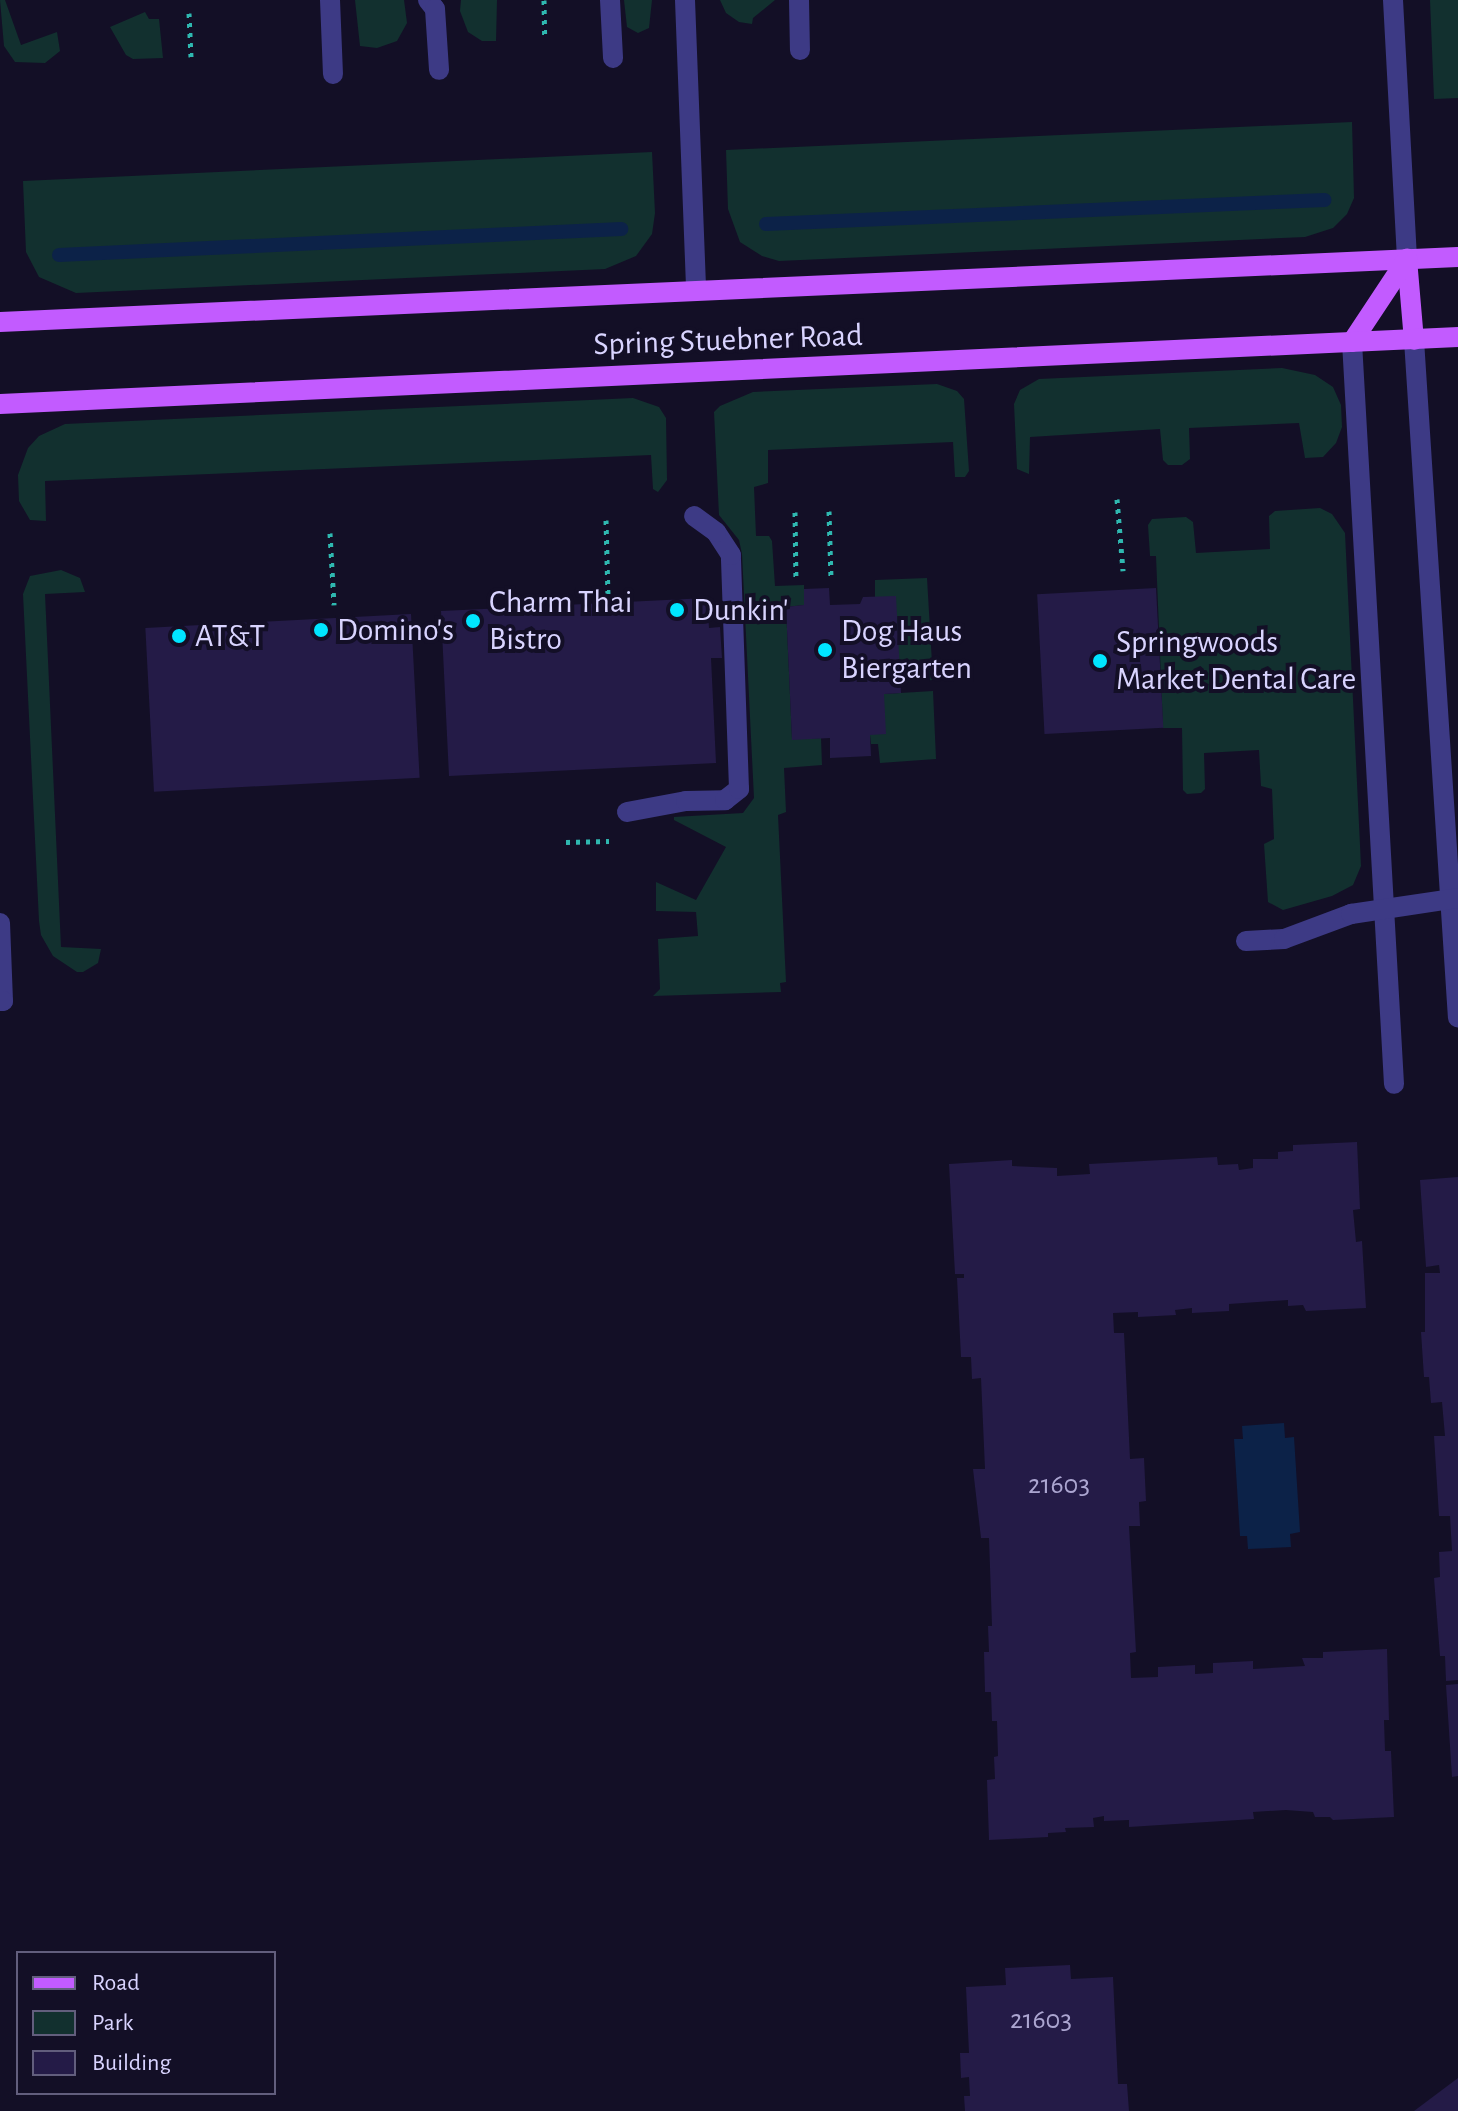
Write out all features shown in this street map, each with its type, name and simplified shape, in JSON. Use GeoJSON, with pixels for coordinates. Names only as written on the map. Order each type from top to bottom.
{"type":"FeatureCollection","features":[{"type":"Feature","properties":{"kind":"main road","name":"Spring Stuebner Road"},"geometry":{"type":"LineString","coordinates":[[0,322],[1458,257]]}},
{"type":"Feature","properties":{"kind":"main road"},"geometry":{"type":"LineString","coordinates":[[1407,259],[1414,340]]}},
{"type":"Feature","properties":{"kind":"main road"},"geometry":{"type":"LineString","coordinates":[[1352,342],[1407,259]]}},
{"type":"Feature","properties":{"kind":"main road","name":"Spring Stuebner Road"},"geometry":{"type":"LineString","coordinates":[[0,404],[1458,337]]}},
{"type":"Feature","properties":{"kind":"lane"},"geometry":{"type":"LineString","coordinates":[[330,0],[333,74]]}},
{"type":"Feature","properties":{"kind":"lane"},"geometry":{"type":"LineString","coordinates":[[610,0],[613,58]]}},
{"type":"Feature","properties":{"kind":"lane"},"geometry":{"type":"LineString","coordinates":[[685,0],[696,290]]}},
{"type":"Feature","properties":{"kind":"lane"},"geometry":{"type":"LineString","coordinates":[[799,0],[800,50]]}},
{"type":"Feature","properties":{"kind":"lane"},"geometry":{"type":"LineString","coordinates":[[1393,0],[1407,259]]}},
{"type":"Feature","properties":{"kind":"lane"},"geometry":{"type":"LineString","coordinates":[[433,3],[439,70]]}},
{"type":"Feature","properties":{"kind":"lane"},"geometry":{"type":"LineString","coordinates":[[1414,340],[1455,898],[1458,1018]]}},
{"type":"Feature","properties":{"kind":"lane"},"geometry":{"type":"LineString","coordinates":[[1352,342],[1394,1084]]}},
{"type":"Feature","properties":{"kind":"lane"},"geometry":{"type":"LineString","coordinates":[[627,812],[686,801],[725,800],[739,789],[731,555],[716,532],[694,516]]}},
{"type":"Feature","properties":{"kind":"lane"},"geometry":{"type":"LineString","coordinates":[[1246,941],[1284,939],[1351,914],[1455,898]]}},
{"type":"Feature","properties":{"kind":"lane"},"geometry":{"type":"LineString","coordinates":[[0,923],[3,1001],[0,1001]]}},
{"type":"Feature","properties":{"kind":"path"},"geometry":{"type":"LineString","coordinates":[[544,0],[545,39]]}},
{"type":"Feature","properties":{"kind":"path"},"geometry":{"type":"LineString","coordinates":[[189,13],[191,57]]}},
{"type":"Feature","properties":{"kind":"path"},"geometry":{"type":"LineString","coordinates":[[1117,499],[1123,571]]}},
{"type":"Feature","properties":{"kind":"path"},"geometry":{"type":"LineString","coordinates":[[829,511],[831,578]]}},
{"type":"Feature","properties":{"kind":"path"},"geometry":{"type":"LineString","coordinates":[[795,512],[796,580]]}},
{"type":"Feature","properties":{"kind":"path"},"geometry":{"type":"LineString","coordinates":[[606,520],[608,594]]}},
{"type":"Feature","properties":{"kind":"path"},"geometry":{"type":"LineString","coordinates":[[330,533],[334,605]]}},
{"type":"Feature","properties":{"kind":"path"},"geometry":{"type":"LineString","coordinates":[[566,842],[616,840]]}},
{"type":"Feature","properties":{"kind":"green space"},"geometry":{"type":"Polygon","coordinates":[[[0,0],[5,0],[21,45],[57,32],[60,51],[45,63],[15,62],[4,46],[0,0]]]}},
{"type":"Feature","properties":{"kind":"green space"},"geometry":{"type":"Polygon","coordinates":[[[355,0],[404,0],[407,23],[397,41],[377,48],[360,46],[355,0]]]}},
{"type":"Feature","properties":{"kind":"green space"},"geometry":{"type":"Polygon","coordinates":[[[461,0],[497,0],[496,41],[482,41],[468,32],[460,11],[461,0]]]}},
{"type":"Feature","properties":{"kind":"green space"},"geometry":{"type":"Polygon","coordinates":[[[624,0],[652,0],[649,28],[638,33],[627,27],[624,0]]]}},
{"type":"Feature","properties":{"kind":"green space"},"geometry":{"type":"Polygon","coordinates":[[[720,0],[775,0],[753,18],[752,24],[739,22],[726,13],[720,0]]]}},
{"type":"Feature","properties":{"kind":"green space"},"geometry":{"type":"Polygon","coordinates":[[[1430,0],[1458,0],[1458,98],[1434,99],[1430,0]]]}},
{"type":"Feature","properties":{"kind":"green space"},"geometry":{"type":"Polygon","coordinates":[[[145,12],[149,19],[159,19],[163,58],[133,59],[126,55],[110,27],[145,12]]]}},
{"type":"Feature","properties":{"kind":"green space"},"geometry":{"type":"Polygon","coordinates":[[[1352,122],[1354,198],[1347,214],[1333,228],[1305,237],[779,261],[762,256],[740,242],[728,209],[726,150],[1352,122]]]}},
{"type":"Feature","properties":{"kind":"green space"},"geometry":{"type":"Polygon","coordinates":[[[652,152],[655,213],[652,234],[636,256],[605,269],[76,293],[39,277],[26,252],[23,181],[652,152]]]}},
{"type":"Feature","properties":{"kind":"green space"},"geometry":{"type":"Polygon","coordinates":[[[1282,368],[1315,375],[1333,387],[1341,405],[1342,427],[1336,443],[1323,457],[1305,458],[1299,423],[1189,428],[1190,459],[1182,465],[1168,465],[1163,460],[1160,429],[1030,437],[1029,474],[1017,469],[1014,404],[1020,390],[1039,379],[1282,368]]]}},
{"type":"Feature","properties":{"kind":"green space"},"geometry":{"type":"Polygon","coordinates":[[[937,384],[957,391],[964,399],[969,471],[965,477],[955,477],[953,442],[768,450],[768,483],[754,487],[756,536],[769,536],[772,541],[775,586],[804,585],[804,605],[786,607],[792,739],[821,738],[822,765],[784,768],[786,812],[778,815],[786,982],[780,983],[781,992],[653,996],[660,989],[658,939],[698,936],[696,912],[656,911],[656,882],[696,900],[726,847],[674,820],[674,817],[743,813],[754,798],[742,554],[739,540],[719,515],[714,412],[720,406],[753,392],[937,384]]]}},
{"type":"Feature","properties":{"kind":"green space"},"geometry":{"type":"Polygon","coordinates":[[[633,398],[659,407],[666,418],[667,480],[658,492],[653,489],[651,455],[45,481],[46,521],[30,520],[19,501],[18,475],[28,448],[39,436],[65,424],[633,398]]]}},
{"type":"Feature","properties":{"kind":"green space"},"geometry":{"type":"Polygon","coordinates":[[[1320,508],[1332,514],[1345,533],[1361,866],[1353,885],[1332,896],[1283,910],[1268,902],[1264,844],[1274,839],[1272,789],[1261,786],[1259,750],[1204,753],[1205,789],[1201,793],[1187,794],[1183,790],[1182,728],[1163,728],[1156,556],[1150,556],[1148,525],[1152,519],[1186,517],[1193,522],[1196,553],[1270,549],[1269,516],[1275,511],[1320,508]]]}},
{"type":"Feature","properties":{"kind":"green space"},"geometry":{"type":"Polygon","coordinates":[[[61,570],[80,578],[85,592],[45,594],[61,947],[101,949],[98,963],[83,972],[77,972],[53,956],[41,935],[39,921],[23,594],[30,576],[61,570]]]}},
{"type":"Feature","properties":{"kind":"green space"},"geometry":{"type":"Polygon","coordinates":[[[927,578],[933,680],[900,682],[875,597],[875,580],[927,578]]]}},
{"type":"Feature","properties":{"kind":"green space"},"geometry":{"type":"Polygon","coordinates":[[[933,691],[936,759],[880,763],[878,744],[871,744],[870,735],[884,694],[933,691]]]}},
{"type":"Feature","properties":{"kind":"water"},"geometry":{"type":"Polygon","coordinates":[[[1284,1423],[1285,1438],[1294,1437],[1300,1532],[1290,1534],[1291,1547],[1248,1549],[1247,1536],[1240,1536],[1234,1439],[1243,1439],[1242,1426],[1284,1423]]]}},
{"type":"Feature","properties":{"kind":"building","name":"Dog Haus Biergarten"},"geometry":{"type":"Polygon","coordinates":[[[829,588],[830,605],[860,604],[863,597],[896,596],[901,693],[884,694],[886,734],[870,735],[871,756],[830,758],[830,738],[792,740],[786,607],[804,605],[804,589],[829,588]]]}},
{"type":"Feature","properties":{"kind":"building","name":"Springwoods Market Dental Care"},"geometry":{"type":"Polygon","coordinates":[[[1156,588],[1163,728],[1044,734],[1037,594],[1156,588]]]}},
{"type":"Feature","properties":{"kind":"building"},"geometry":{"type":"Polygon","coordinates":[[[707,598],[709,628],[720,627],[722,658],[711,658],[716,763],[449,776],[441,611],[707,598]]]}},
{"type":"Feature","properties":{"kind":"building"},"geometry":{"type":"Polygon","coordinates":[[[411,614],[420,778],[154,792],[145,628],[411,614]]]}},
{"type":"Feature","properties":{"kind":"building"},"geometry":{"type":"Polygon","coordinates":[[[1357,1142],[1360,1209],[1353,1210],[1356,1242],[1362,1241],[1366,1308],[1306,1311],[1303,1305],[1288,1306],[1288,1300],[1229,1304],[1229,1311],[1192,1313],[1192,1308],[1175,1310],[1176,1315],[1138,1317],[1138,1312],[1113,1313],[1114,1333],[1124,1333],[1130,1459],[1144,1458],[1146,1501],[1139,1502],[1140,1526],[1129,1526],[1136,1652],[1130,1653],[1131,1678],[1158,1677],[1158,1667],[1195,1665],[1195,1674],[1213,1673],[1213,1663],[1253,1661],[1253,1669],[1305,1666],[1302,1658],[1323,1658],[1323,1652],[1387,1649],[1389,1720],[1384,1720],[1385,1751],[1391,1751],[1394,1817],[1333,1820],[1330,1817],[1315,1817],[1313,1812],[1286,1810],[1253,1812],[1254,1819],[1129,1827],[1129,1820],[1104,1821],[1104,1816],[1093,1818],[1094,1827],[1065,1828],[1066,1832],[1048,1833],[1048,1837],[989,1840],[987,1780],[995,1779],[994,1757],[998,1756],[997,1721],[992,1721],[991,1692],[985,1692],[984,1652],[989,1652],[988,1626],[992,1626],[989,1538],[981,1538],[973,1469],[985,1469],[981,1378],[972,1379],[971,1357],[961,1357],[957,1278],[964,1278],[964,1274],[955,1274],[949,1164],[1012,1160],[1012,1166],[1057,1168],[1057,1176],[1090,1174],[1089,1164],[1217,1157],[1218,1165],[1238,1164],[1239,1170],[1253,1168],[1253,1159],[1278,1159],[1278,1152],[1293,1151],[1293,1145],[1357,1142]]]}},
{"type":"Feature","properties":{"kind":"building"},"geometry":{"type":"Polygon","coordinates":[[[1458,1177],[1458,1680],[1446,1681],[1445,1656],[1440,1656],[1434,1578],[1440,1577],[1439,1552],[1452,1551],[1450,1516],[1439,1516],[1434,1436],[1445,1436],[1442,1402],[1431,1403],[1429,1377],[1424,1377],[1421,1332],[1425,1332],[1425,1273],[1440,1273],[1439,1265],[1426,1267],[1420,1180],[1458,1177]]]}},
{"type":"Feature","properties":{"kind":"building"},"geometry":{"type":"Polygon","coordinates":[[[1458,1684],[1458,1776],[1452,1777],[1446,1685],[1458,1684]]]}},
{"type":"Feature","properties":{"kind":"building"},"geometry":{"type":"Polygon","coordinates":[[[1070,1965],[1071,1979],[1113,1977],[1118,2084],[1127,2084],[1129,2111],[965,2111],[964,2096],[970,2096],[969,2077],[961,2078],[960,2053],[969,2053],[966,1987],[1006,1985],[1005,1968],[1070,1965]]]}},
{"type":"Feature","properties":{"kind":"building"},"geometry":{"type":"Polygon","coordinates":[[[1458,2078],[1458,2111],[1414,2111],[1458,2078]]]}},
{"type":"Feature","properties":{"kind":"waterway"},"geometry":{"type":"LineString","coordinates":[[766,224],[1324,200]]}},
{"type":"Feature","properties":{"kind":"waterway"},"geometry":{"type":"LineString","coordinates":[[59,255],[621,229]]}},
{"type":"Feature","properties":{"kind":"place","name":"Dunkin'"},"geometry":{"type":"Point","coordinates":[677,610]}},
{"type":"Feature","properties":{"kind":"place","name":"Charm Thai Bistro"},"geometry":{"type":"Point","coordinates":[473,621]}},
{"type":"Feature","properties":{"kind":"place","name":"Domino's"},"geometry":{"type":"Point","coordinates":[321,630]}},
{"type":"Feature","properties":{"kind":"place","name":"AT&T"},"geometry":{"type":"Point","coordinates":[179,636]}},
{"type":"Feature","properties":{"kind":"place","name":"Dog Haus Biergarten"},"geometry":{"type":"Point","coordinates":[825,650]}},
{"type":"Feature","properties":{"kind":"place","name":"Springwoods Market Dental Care"},"geometry":{"type":"Point","coordinates":[1100,661]}}]}
